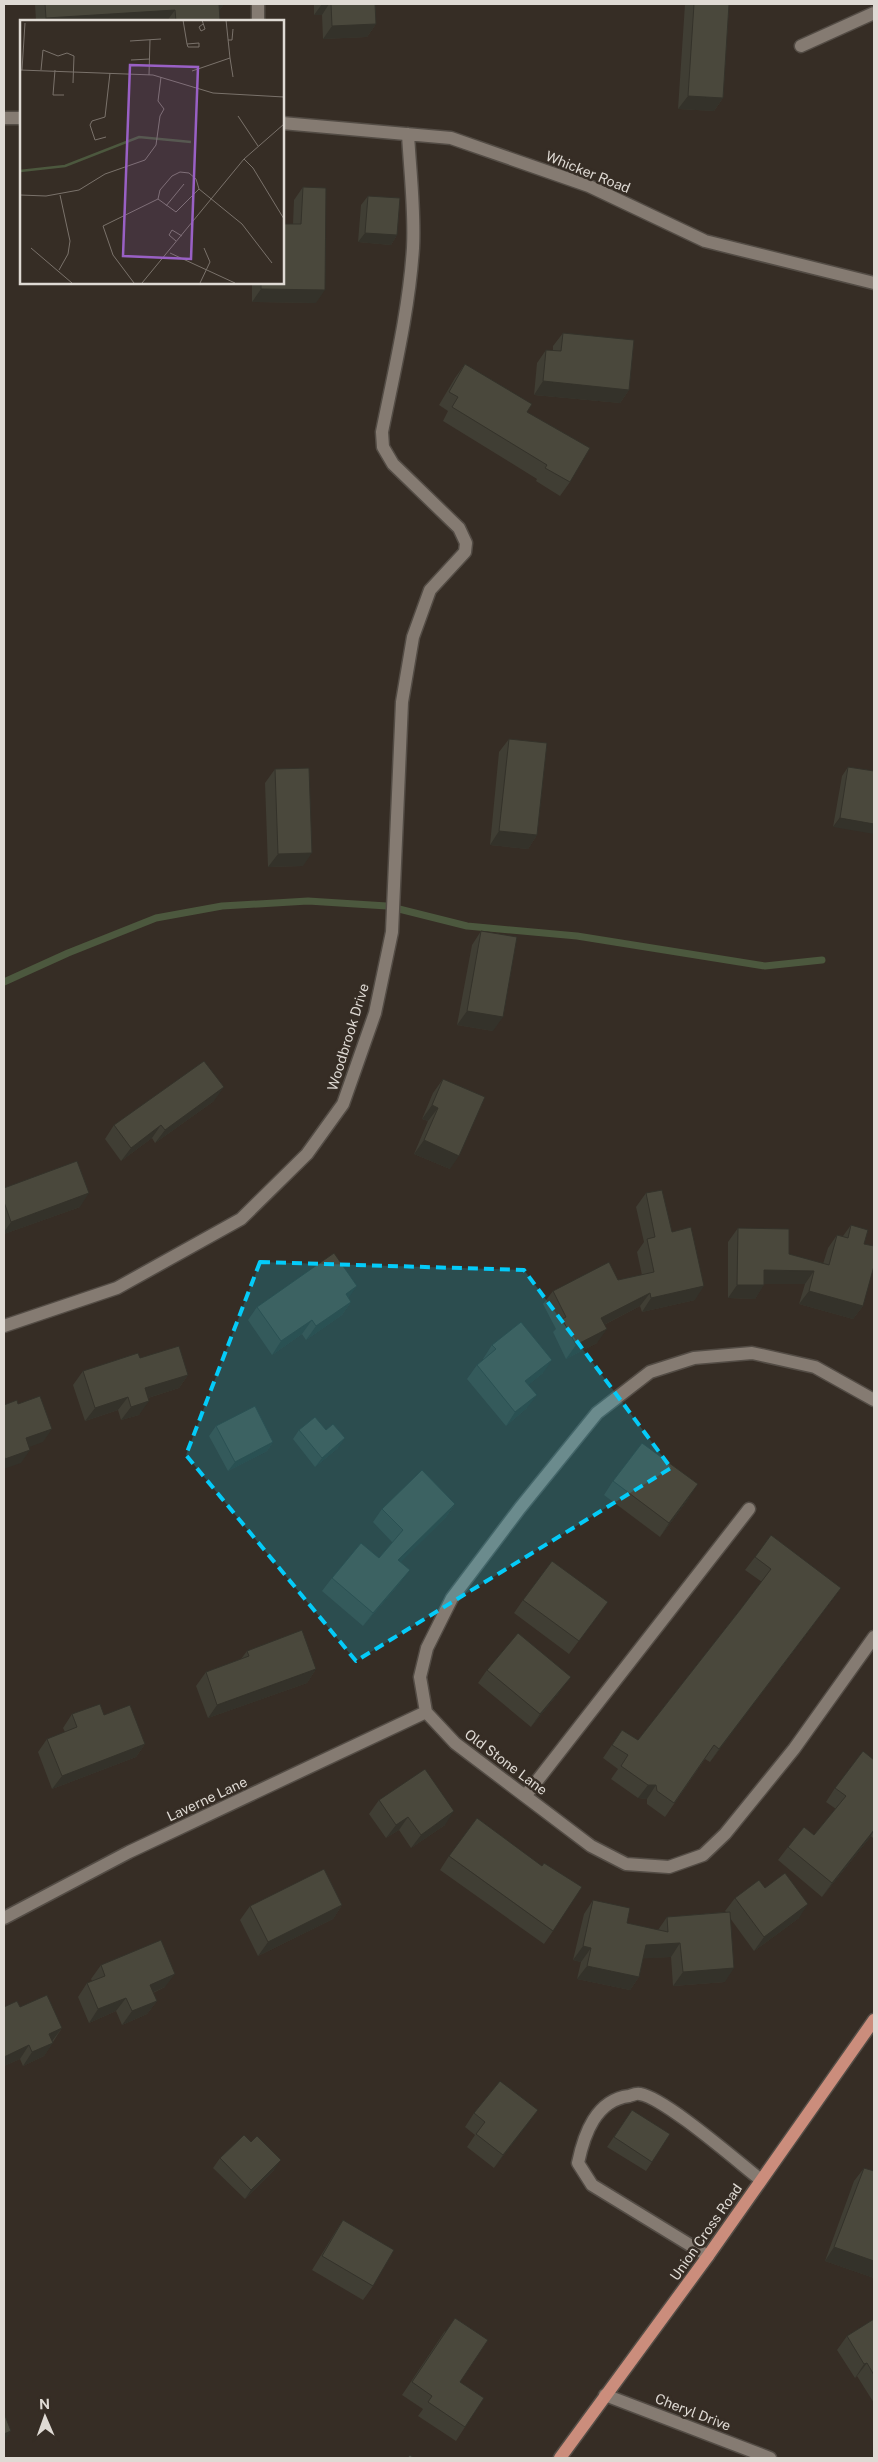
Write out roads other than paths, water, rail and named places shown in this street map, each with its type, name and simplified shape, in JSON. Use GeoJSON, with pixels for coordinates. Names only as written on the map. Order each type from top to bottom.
{"type":"FeatureCollection","features":[{"type":"Feature","properties":{"kind":"main road","name":"Union Cross Road"},"geometry":{"type":"LineString","coordinates":[[560,2458],[708,2256],[874,2020]]}},
{"type":"Feature","properties":{"kind":"street"},"geometry":{"type":"LineString","coordinates":[[258,4],[258,20]]}},
{"type":"Feature","properties":{"kind":"street"},"geometry":{"type":"LineString","coordinates":[[801,46],[874,13]]}},
{"type":"Feature","properties":{"kind":"street"},"geometry":{"type":"LineString","coordinates":[[4,118],[20,118]]}},
{"type":"Feature","properties":{"kind":"street","name":"Whicker Road"},"geometry":{"type":"LineString","coordinates":[[284,123],[450,138],[588,186],[705,241],[874,283]]}},
{"type":"Feature","properties":{"kind":"street","name":"Woodbrook Drive"},"geometry":{"type":"LineString","coordinates":[[4,1326],[118,1288],[241,1219],[307,1154],[343,1104],[375,1013],[392,932],[402,702],[413,637],[430,590],[465,552],[466,543],[459,528],[393,464],[383,447],[382,432],[406,308],[413,248],[413,205],[408,134]]}},
{"type":"Feature","properties":{"kind":"street"},"geometry":{"type":"LineString","coordinates":[[426,1712],[420,1677],[422,1668],[427,1648],[452,1598],[520,1508],[596,1413],[650,1372],[694,1358],[752,1353],[815,1366],[874,1400]]}},
{"type":"Feature","properties":{"kind":"street"},"geometry":{"type":"LineString","coordinates":[[526,1795],[749,1509]]}},
{"type":"Feature","properties":{"kind":"street","name":"Old Stone Lane"},"geometry":{"type":"LineString","coordinates":[[426,1712],[455,1743],[592,1846],[626,1864],[669,1867],[703,1855],[725,1834],[794,1749],[874,1637]]}},
{"type":"Feature","properties":{"kind":"street","name":"Laverne Lane"},"geometry":{"type":"LineString","coordinates":[[4,1918],[130,1852],[426,1712]]}},
{"type":"Feature","properties":{"kind":"street"},"geometry":{"type":"LineString","coordinates":[[708,2256],[592,2185],[578,2163],[583,2138],[599,2112],[616,2097],[640,2094],[671,2109],[761,2180]]}},
{"type":"Feature","properties":{"kind":"street","name":"Cheryl Drive"},"geometry":{"type":"LineString","coordinates":[[605,2395],[770,2458]]}},
{"type":"Feature","properties":{"kind":"waterway"},"geometry":{"type":"LineString","coordinates":[[4,982],[68,953],[156,918],[222,906],[308,901],[387,906],[467,926],[577,936],[765,966],[822,960]]}}]}
